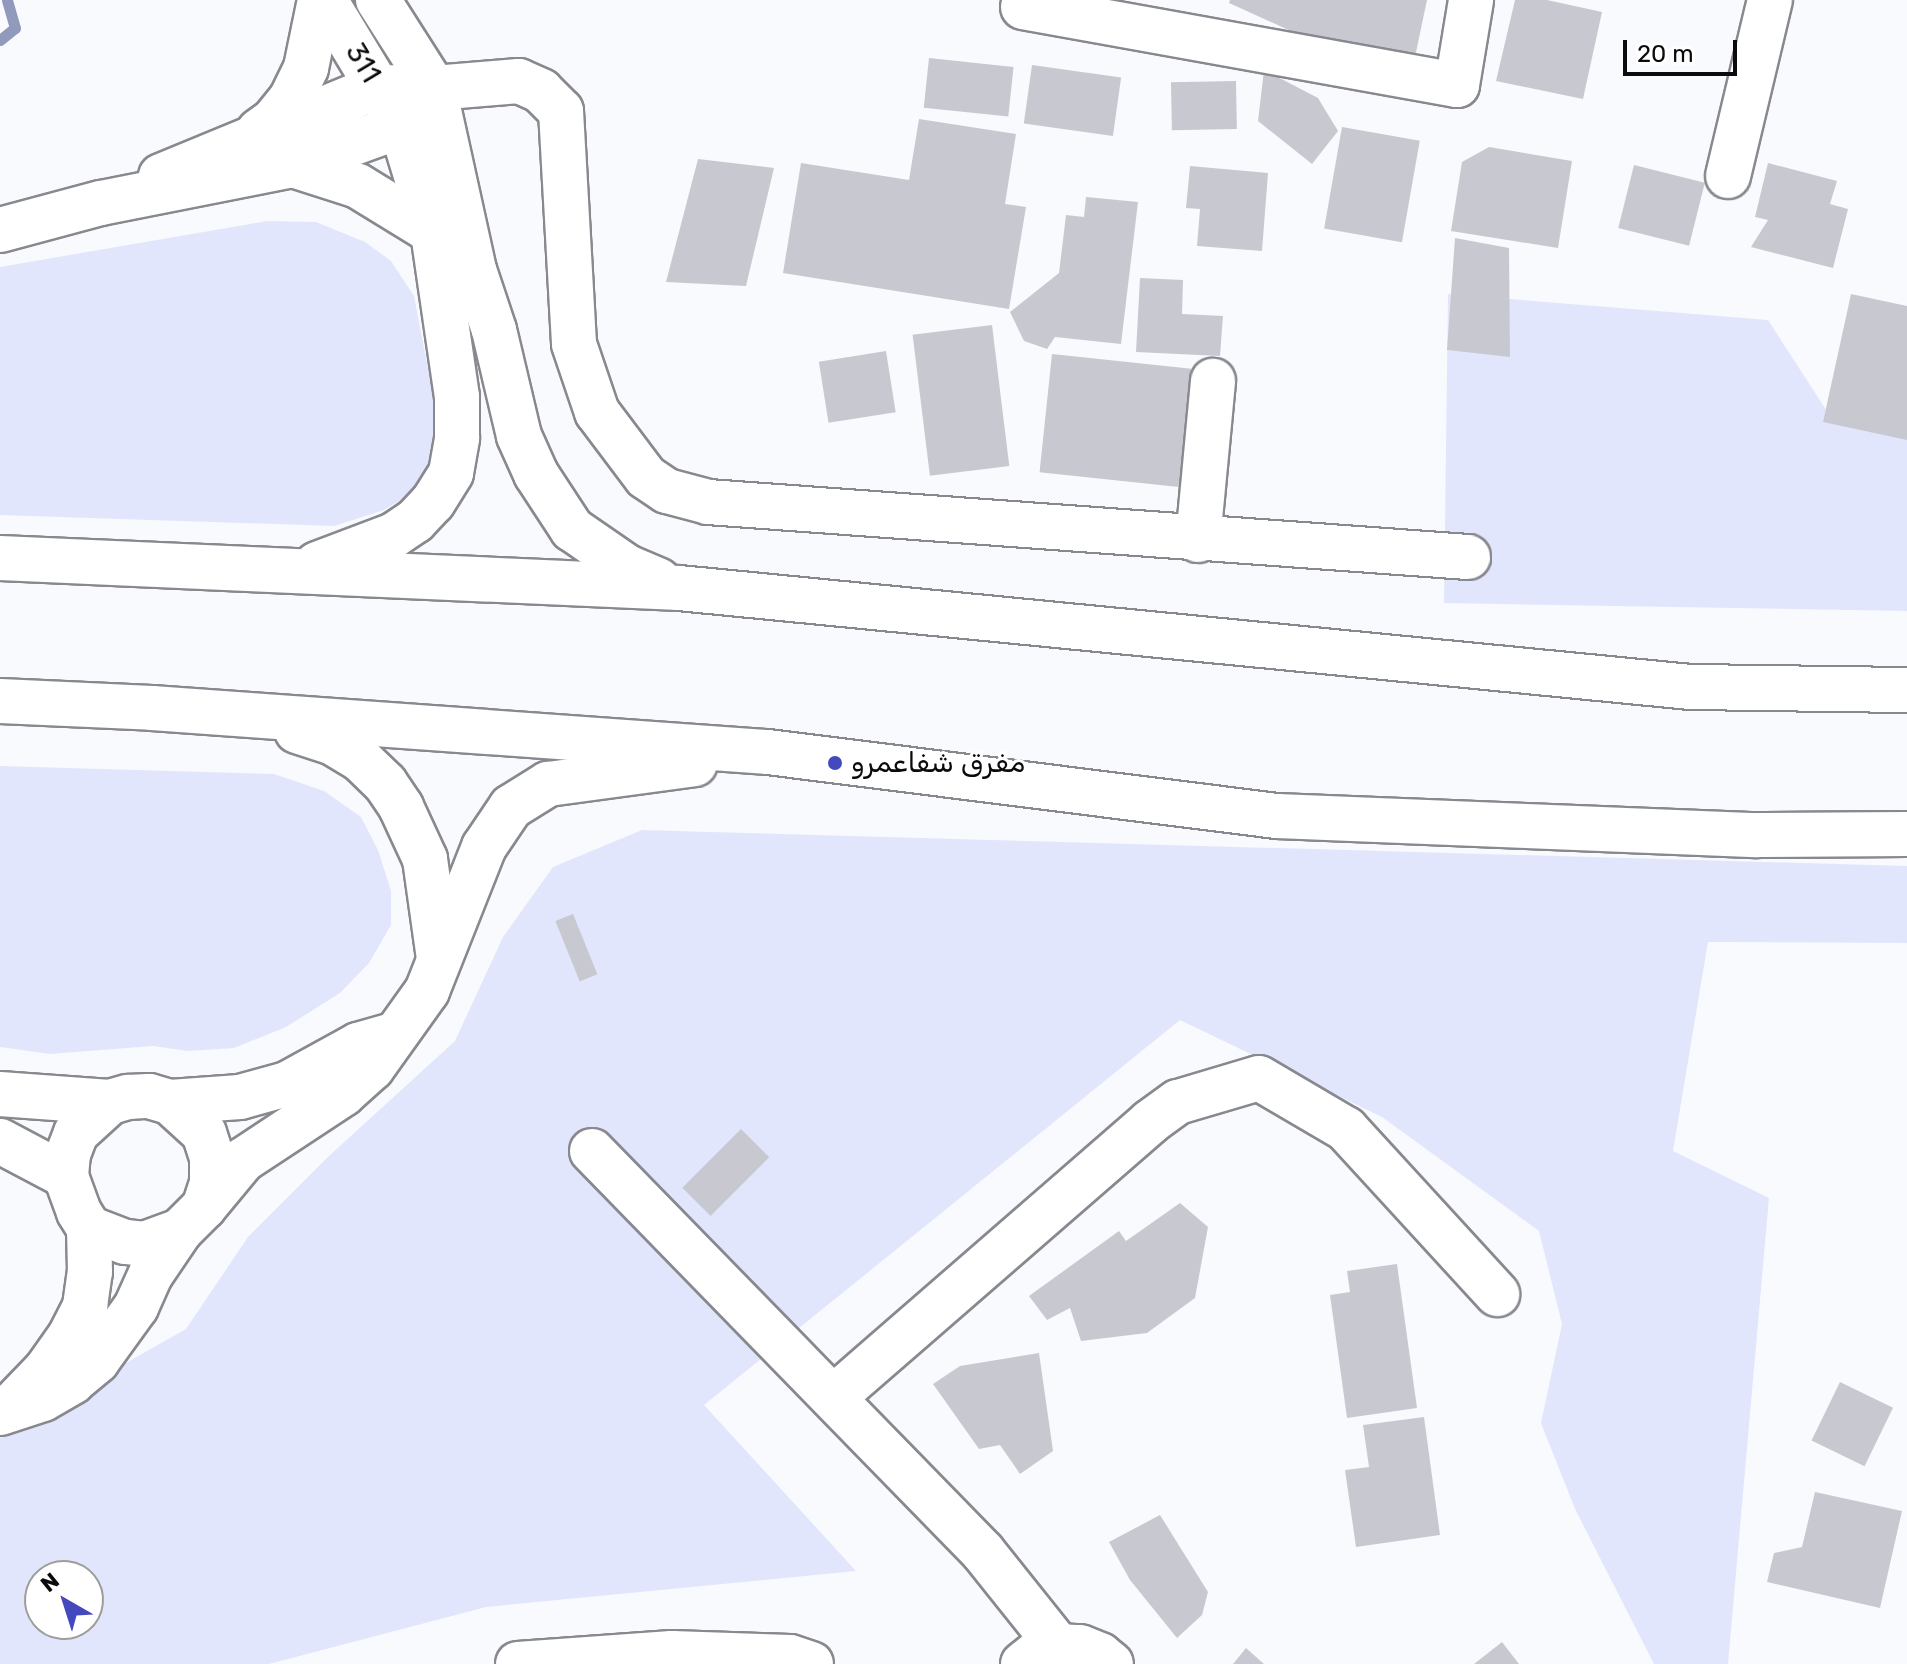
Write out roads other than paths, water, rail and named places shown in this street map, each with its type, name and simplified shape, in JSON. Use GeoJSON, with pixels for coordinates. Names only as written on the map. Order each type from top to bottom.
{"type":"FeatureCollection","features":[{"type":"Feature","properties":{"kind":"main road","name":"311"},"geometry":{"type":"LineString","coordinates":[[294,571],[394,535],[433,502],[451,473],[457,438],[457,397],[433,232],[401,126],[322,0]]}},
{"type":"Feature","properties":{"kind":"main road"},"geometry":{"type":"LineString","coordinates":[[249,138],[273,121],[291,99],[314,41],[322,0]]}},
{"type":"Feature","properties":{"kind":"main road","name":"311"},"geometry":{"type":"LineString","coordinates":[[378,0],[434,88]]}},
{"type":"Feature","properties":{"kind":"main road"},"geometry":{"type":"LineString","coordinates":[[1023,7],[1080,7],[1457,85],[1471,0]]}},
{"type":"Feature","properties":{"kind":"main road"},"geometry":{"type":"LineString","coordinates":[[1728,176],[1770,0]]}},
{"type":"Feature","properties":{"kind":"main road"},"geometry":{"type":"LineString","coordinates":[[101,203],[249,138],[377,87],[434,88],[519,81],[541,91],[561,111],[574,344],[597,412],[646,477],[667,491],[708,502],[1198,540],[1468,557]]}},
{"type":"Feature","properties":{"kind":"main road"},"geometry":{"type":"LineString","coordinates":[[0,230],[101,203],[293,165],[401,126],[434,88]]}},
{"type":"Feature","properties":{"kind":"main road"},"geometry":{"type":"LineString","coordinates":[[434,88],[474,270],[494,330],[519,436],[536,474],[572,529],[627,567],[679,588]]}},
{"type":"Feature","properties":{"kind":"main road"},"geometry":{"type":"LineString","coordinates":[[293,165],[358,186],[433,232]]}},
{"type":"Feature","properties":{"kind":"main road"},"geometry":{"type":"LineString","coordinates":[[1198,540],[1213,381]]}},
{"type":"Feature","properties":{"kind":"main road"},"geometry":{"type":"LineString","coordinates":[[0,558],[679,588],[1691,687],[1907,690]]}},
{"type":"Feature","properties":{"kind":"main road"},"geometry":{"type":"LineString","coordinates":[[0,701],[152,708],[768,752],[1277,816],[1757,835],[1907,834]]}},
{"type":"Feature","properties":{"kind":"main road"},"geometry":{"type":"LineString","coordinates":[[152,708],[281,726],[333,743],[360,759],[385,783],[415,834],[425,859],[439,961]]}},
{"type":"Feature","properties":{"kind":"main road"},"geometry":{"type":"LineString","coordinates":[[4,1411],[43,1399],[72,1382],[97,1361],[136,1307],[151,1274],[192,1219],[243,1160],[343,1094],[372,1068],[392,1035],[427,991],[484,847],[511,807],[548,784],[622,776],[768,752]]}},
{"type":"Feature","properties":{"kind":"main road"},"geometry":{"type":"LineString","coordinates":[[0,1094],[110,1102],[149,1096],[170,1102],[240,1097],[287,1084],[358,1045],[392,1035]]}},
{"type":"Feature","properties":{"kind":"main road"},"geometry":{"type":"LineString","coordinates":[[834,1397],[1150,1122],[1178,1102],[1259,1078],[1346,1129],[1497,1294]]}},
{"type":"Feature","properties":{"kind":"main road"},"geometry":{"type":"LineString","coordinates":[[4,1411],[46,1370],[70,1336],[85,1306],[90,1272],[89,1228],[79,1212],[66,1176],[68,1154],[76,1133],[110,1102]]}},
{"type":"Feature","properties":{"kind":"main road"},"geometry":{"type":"LineString","coordinates":[[89,1228],[125,1242],[145,1244],[192,1219],[212,1183],[212,1157],[204,1133],[170,1102]]}},
{"type":"Feature","properties":{"kind":"main road"},"geometry":{"type":"LineString","coordinates":[[0,1141],[66,1176]]}},
{"type":"Feature","properties":{"kind":"main road"},"geometry":{"type":"LineString","coordinates":[[592,1151],[983,1552],[1040,1655],[1080,1647],[1100,1655],[1111,1664]]}},
{"type":"Feature","properties":{"kind":"main road"},"geometry":{"type":"LineString","coordinates":[[518,1664],[672,1653],[790,1657],[811,1664]]}},
{"type":"Feature","properties":{"kind":"waterway"},"geometry":{"type":"LineString","coordinates":[[0,40],[15,28],[7,0]]}},
{"type":"Feature","properties":{"kind":"place","name":"مفرق شفاعمرو"},"geometry":{"type":"Point","coordinates":[835,763]}}]}
